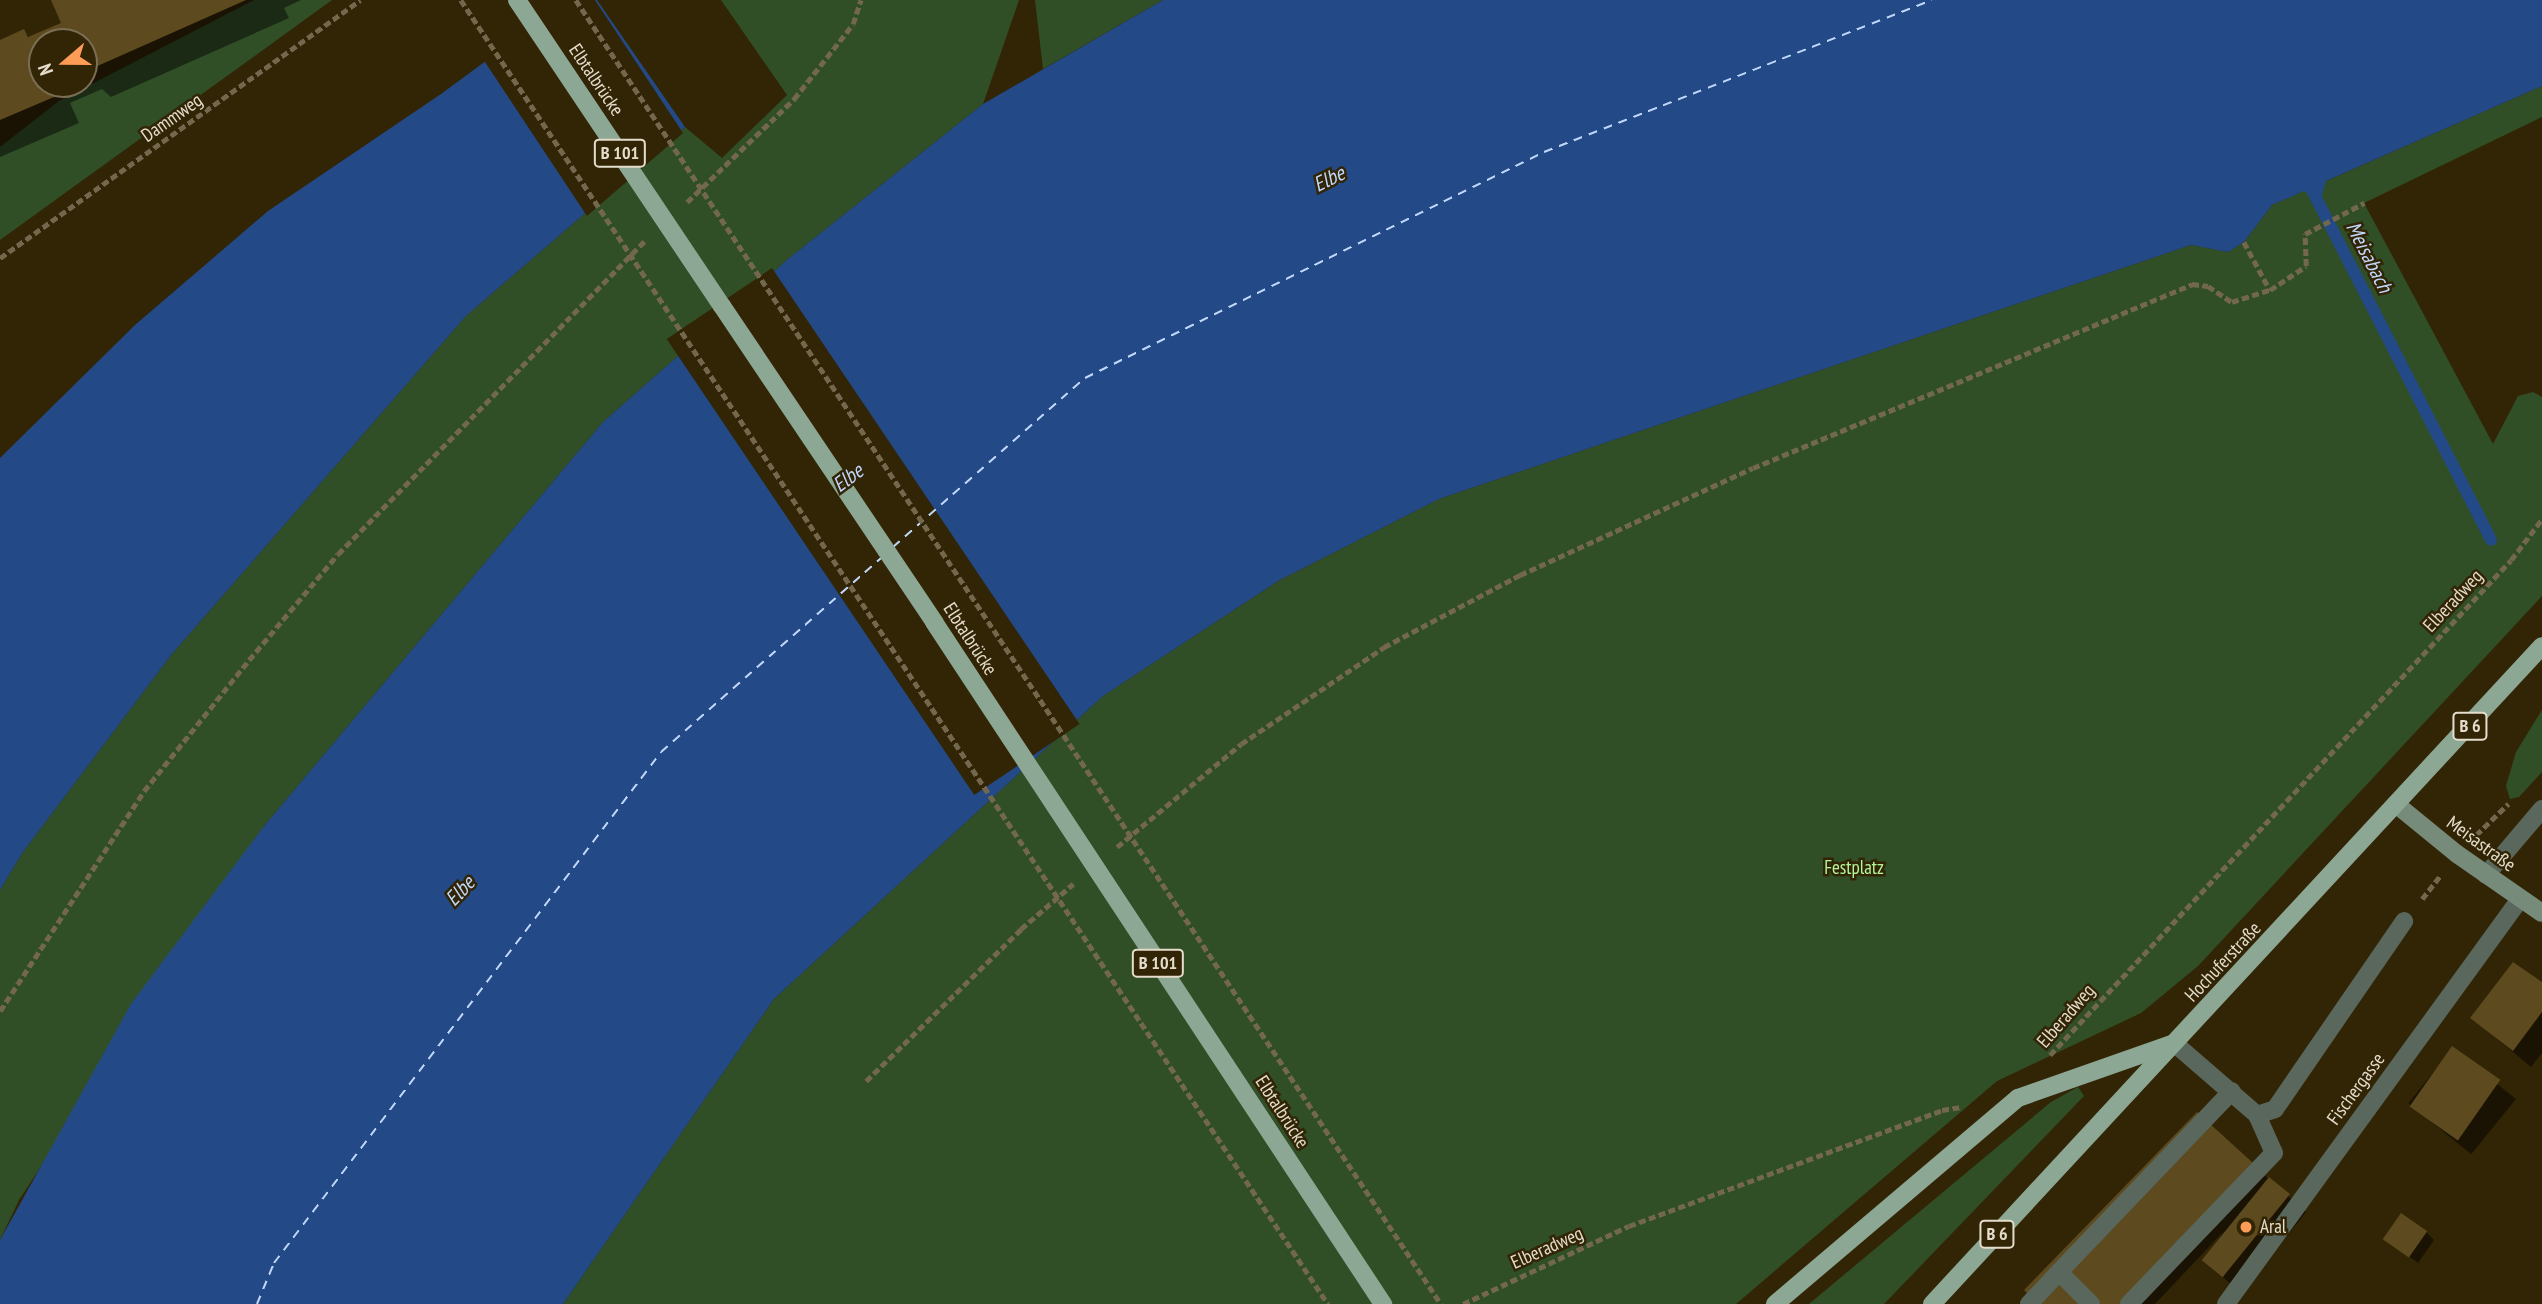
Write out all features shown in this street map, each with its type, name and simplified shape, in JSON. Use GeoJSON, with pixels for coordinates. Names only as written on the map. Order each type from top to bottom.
{"type":"FeatureCollection","features":[{"type":"Feature","properties":{"kind":"main road","name":"Elbtalbrücke"},"geometry":{"type":"LineString","coordinates":[[517,0],[1382,1304]]}},
{"type":"Feature","properties":{"kind":"main road","name":"Hochuferstraße"},"geometry":{"type":"LineString","coordinates":[[1932,1304],[2542,646]]}},
{"type":"Feature","properties":{"kind":"main road"},"geometry":{"type":"LineString","coordinates":[[1775,1304],[2018,1098],[2174,1043]]}},
{"type":"Feature","properties":{"kind":"street","name":"Meisastraße"},"geometry":{"type":"LineString","coordinates":[[2397,805],[2486,875],[2542,913]]}},
{"type":"Feature","properties":{"kind":"lane"},"geometry":{"type":"LineString","coordinates":[[2486,875],[2542,809]]}},
{"type":"Feature","properties":{"kind":"lane","name":"Fischergasse"},"geometry":{"type":"LineString","coordinates":[[2227,1304],[2520,899]]}},
{"type":"Feature","properties":{"kind":"lane"},"geometry":{"type":"LineString","coordinates":[[2257,1115],[2275,1109],[2404,922]]}},
{"type":"Feature","properties":{"kind":"lane"},"geometry":{"type":"LineString","coordinates":[[2129,1304],[2274,1153],[2257,1115],[2174,1043]]}},
{"type":"Feature","properties":{"kind":"lane"},"geometry":{"type":"LineString","coordinates":[[2029,1304],[2232,1091]]}},
{"type":"Feature","properties":{"kind":"lane"},"geometry":{"type":"LineString","coordinates":[[2059,1272],[2091,1304]]}},
{"type":"Feature","properties":{"kind":"path","name":"Dammweg"},"geometry":{"type":"LineString","coordinates":[[0,258],[360,0]]}},
{"type":"Feature","properties":{"kind":"path"},"geometry":{"type":"LineString","coordinates":[[461,0],[1328,1304]]}},
{"type":"Feature","properties":{"kind":"path"},"geometry":{"type":"LineString","coordinates":[[576,0],[1441,1304]]}},
{"type":"Feature","properties":{"kind":"path"},"geometry":{"type":"LineString","coordinates":[[726,165],[794,99],[853,24],[861,0]]}},
{"type":"Feature","properties":{"kind":"path"},"geometry":{"type":"LineString","coordinates":[[1114,849],[1241,744],[1362,662],[1520,575],[1753,468],[2192,284],[2208,286],[2232,302],[2270,290],[2306,266],[2305,234],[2364,203]]}},
{"type":"Feature","properties":{"kind":"path"},"geometry":{"type":"LineString","coordinates":[[2244,242],[2270,290]]}},
{"type":"Feature","properties":{"kind":"path"},"geometry":{"type":"LineString","coordinates":[[0,1011],[144,791],[248,660],[338,554],[619,264]]}},
{"type":"Feature","properties":{"kind":"path","name":"Elberadweg"},"geometry":{"type":"LineString","coordinates":[[2018,1098],[2059,1043],[2511,560],[2542,519]]}},
{"type":"Feature","properties":{"kind":"path"},"geometry":{"type":"LineString","coordinates":[[866,1081],[1021,929],[1083,876]]}},
{"type":"Feature","properties":{"kind":"path","name":"Elberadweg"},"geometry":{"type":"LineString","coordinates":[[1463,1304],[1629,1226],[1942,1110],[1969,1105]]}},
{"type":"Feature","properties":{"kind":"green space"},"geometry":{"type":"Polygon","coordinates":[[[254,0],[332,0],[0,240],[0,147],[65,98],[98,98],[98,81],[254,0]]]}},
{"type":"Feature","properties":{"kind":"green space"},"geometry":{"type":"Polygon","coordinates":[[[721,0],[1019,0],[983,104],[788,259],[603,422],[264,826],[19,1200],[0,1240],[0,890],[23,852],[172,654],[466,316],[685,127],[722,158],[787,95],[721,0]]]}},
{"type":"Feature","properties":{"kind":"green space"},"geometry":{"type":"Polygon","coordinates":[[[1035,0],[1163,0],[1043,69],[1035,0]]]}},
{"type":"Feature","properties":{"kind":"green space","name":"Festplatz"},"geometry":{"type":"Polygon","coordinates":[[[2542,86],[2542,117],[2364,203],[2493,444],[2518,396],[2533,392],[2542,397],[2542,596],[2198,966],[2141,1013],[1997,1081],[1736,1304],[563,1304],[774,999],[1103,696],[1278,581],[1439,499],[2191,245],[2228,252],[2244,242],[2272,205],[2542,86]]]}},
{"type":"Feature","properties":{"kind":"green space"},"geometry":{"type":"Polygon","coordinates":[[[2542,710],[2542,772],[2519,797],[2510,799],[2506,786],[2516,752],[2542,710]]]}},
{"type":"Feature","properties":{"kind":"green space"},"geometry":{"type":"Polygon","coordinates":[[[2078,1087],[2084,1096],[1884,1304],[1809,1304],[2051,1102],[2078,1087]]]}},
{"type":"Feature","properties":{"kind":"water"},"geometry":{"type":"Polygon","coordinates":[[[569,0],[597,0],[685,127],[466,316],[172,654],[23,852],[0,890],[0,458],[135,325],[268,211],[441,94],[569,0]]]}},
{"type":"Feature","properties":{"kind":"water","name":"Elbe"},"geometry":{"type":"Polygon","coordinates":[[[1163,0],[2542,0],[2542,86],[2326,181],[2320,202],[2304,191],[2272,205],[2244,242],[2228,252],[2191,245],[1439,499],[1278,581],[1103,696],[774,999],[563,1304],[0,1304],[0,1240],[131,1004],[264,826],[603,422],[788,259],[983,104],[1163,0]]]}},
{"type":"Feature","properties":{"kind":"pier"},"geometry":{"type":"Polygon","coordinates":[[[564,0],[595,0],[683,133],[587,216],[483,59],[564,0]]]}},
{"type":"Feature","properties":{"kind":"pier"},"geometry":{"type":"Polygon","coordinates":[[[772,268],[1080,724],[974,795],[667,339],[772,268]]]}},
{"type":"Feature","properties":{"kind":"building"},"geometry":{"type":"Polygon","coordinates":[[[51,0],[246,0],[98,66],[98,28],[49,28],[61,23],[51,0]]]}},
{"type":"Feature","properties":{"kind":"building"},"geometry":{"type":"Polygon","coordinates":[[[24,29],[28,37],[28,98],[52,98],[0,120],[0,40],[24,29]]]}},
{"type":"Feature","properties":{"kind":"building"},"geometry":{"type":"Polygon","coordinates":[[[2513,962],[2542,982],[2542,1012],[2513,1051],[2470,1018],[2513,962]]]}},
{"type":"Feature","properties":{"kind":"building"},"geometry":{"type":"Polygon","coordinates":[[[2452,1046],[2500,1080],[2458,1140],[2410,1107],[2452,1046]]]}},
{"type":"Feature","properties":{"kind":"building","name":"Aral"},"geometry":{"type":"Polygon","coordinates":[[[2197,1112],[2264,1173],[2139,1304],[2038,1304],[2024,1290],[2197,1112]]]}},
{"type":"Feature","properties":{"kind":"building","name":"Aral"},"geometry":{"type":"Polygon","coordinates":[[[2269,1177],[2290,1194],[2223,1277],[2202,1260],[2269,1177]]]}},
{"type":"Feature","properties":{"kind":"building"},"geometry":{"type":"Polygon","coordinates":[[[2401,1213],[2427,1231],[2409,1258],[2383,1239],[2401,1213]]]}},
{"type":"Feature","properties":{"kind":"waterway","name":"Meisabach"},"geometry":{"type":"LineString","coordinates":[[2311,188],[2491,540]]}},
{"type":"Feature","properties":{"kind":"ferry route"},"geometry":{"type":"LineString","coordinates":[[893,547],[1085,378],[1544,152],[1931,0]]}},
{"type":"Feature","properties":{"kind":"ferry route"},"geometry":{"type":"LineString","coordinates":[[257,1304],[274,1263],[661,752],[881,558]]}},
{"type":"Feature","properties":{"kind":"place","name":"Aral"},"geometry":{"type":"Point","coordinates":[2246,1227]}}]}
